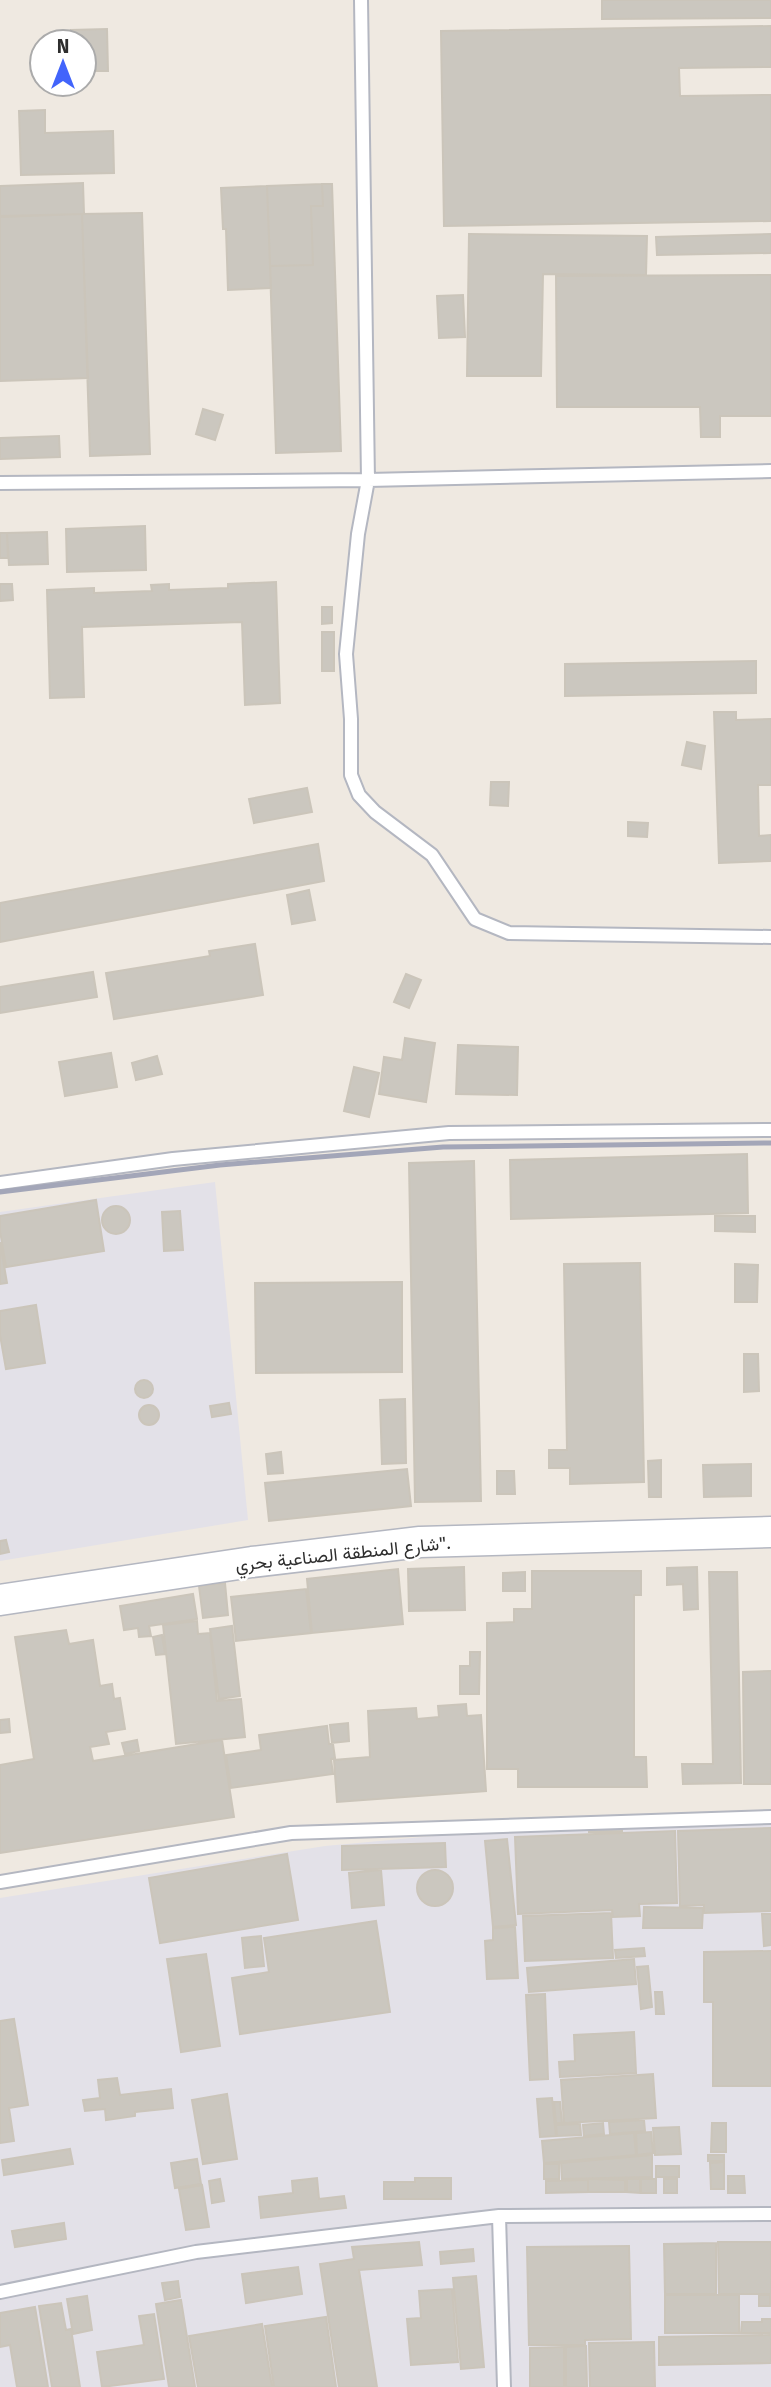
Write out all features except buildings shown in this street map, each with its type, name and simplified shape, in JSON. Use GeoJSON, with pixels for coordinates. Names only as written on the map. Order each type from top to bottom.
{"type":"FeatureCollection","features":[{"type":"Feature","properties":{"kind":"street","name":"شارع المنطقة الصناعية بحري\"."},"geometry":{"type":"LineString","coordinates":[[0,1600],[252,1562],[420,1542],[771,1532]]}},
{"type":"Feature","properties":{"kind":"lane"},"geometry":{"type":"LineString","coordinates":[[361,0],[368,480],[358,534],[346,654],[351,719],[351,775],[359,795],[375,812],[432,855],[475,919],[509,933],[771,937]]}},
{"type":"Feature","properties":{"kind":"lane"},"geometry":{"type":"LineString","coordinates":[[0,483],[368,480],[771,471]]}},
{"type":"Feature","properties":{"kind":"lane"},"geometry":{"type":"LineString","coordinates":[[0,1184],[186,1157],[449,1133],[771,1130]]}},
{"type":"Feature","properties":{"kind":"lane"},"geometry":{"type":"LineString","coordinates":[[0,1882],[291,1833],[771,1817]]}},
{"type":"Feature","properties":{"kind":"lane"},"geometry":{"type":"LineString","coordinates":[[0,2292],[196,2252],[499,2216],[771,2214]]}},
{"type":"Feature","properties":{"kind":"lane"},"geometry":{"type":"LineString","coordinates":[[499,2216],[504,2387]]}},
{"type":"Feature","properties":{"kind":"shaded area"},"geometry":{"type":"Polygon","coordinates":[[[215,1182],[248,1520],[0,1561],[0,1212],[215,1182]]]}},
{"type":"Feature","properties":{"kind":"shaded area"},"geometry":{"type":"Polygon","coordinates":[[[771,1814],[771,2387],[0,2387],[0,1898],[325,1846],[522,1828],[771,1814]]]}},
{"type":"Feature","properties":{"kind":"railway"},"geometry":{"type":"LineString","coordinates":[[0,1192],[220,1165],[443,1147],[771,1143]]}}]}
